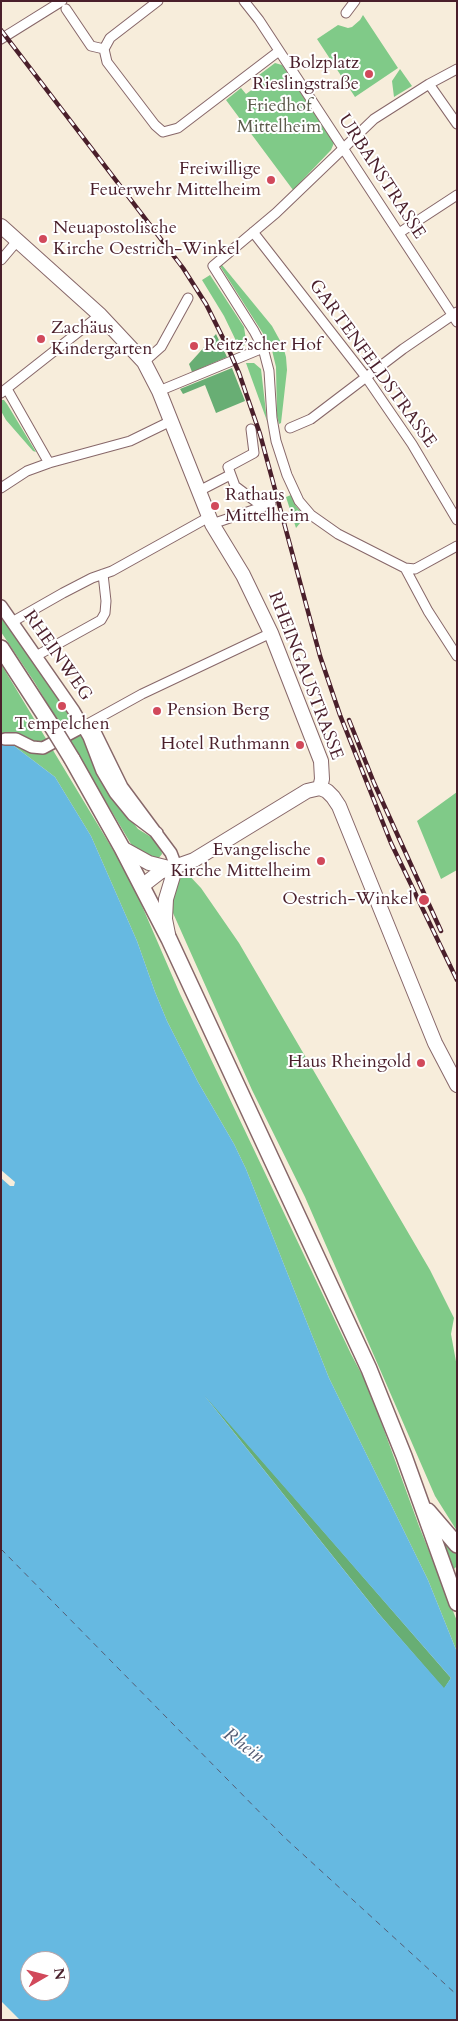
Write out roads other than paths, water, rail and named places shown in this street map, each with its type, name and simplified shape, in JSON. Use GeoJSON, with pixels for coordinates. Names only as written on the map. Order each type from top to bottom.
{"type":"FeatureCollection","features":[{"type":"Feature","properties":{"kind":"main road","name":"RHEINGAUSTRASSE"},"geometry":{"type":"LineString","coordinates":[[1,226],[100,315],[144,362],[159,391],[211,520],[244,575],[271,633],[321,761],[322,778],[320,788]]}},
{"type":"Feature","properties":{"kind":"main road"},"geometry":{"type":"LineString","coordinates":[[1,648],[72,759],[122,848],[169,939],[369,1369],[419,1497],[450,1589],[457,1603]]}},
{"type":"Feature","properties":{"kind":"main road"},"geometry":{"type":"LineString","coordinates":[[142,886],[153,877],[172,871],[194,860],[304,793],[320,788],[327,791],[339,806],[434,1043],[457,1085]]}},
{"type":"Feature","properties":{"kind":"main road"},"geometry":{"type":"LineString","coordinates":[[122,848],[149,864],[172,871]]}},
{"type":"Feature","properties":{"kind":"main road"},"geometry":{"type":"LineString","coordinates":[[169,939],[165,909],[172,871]]}},
{"type":"Feature","properties":{"kind":"main road"},"geometry":{"type":"LineString","coordinates":[[419,1497],[436,1522],[457,1546]]}},
{"type":"Feature","properties":{"kind":"main road"},"geometry":{"type":"LineString","coordinates":[[450,1589],[452,1580],[457,1572]]}},
{"type":"Feature","properties":{"kind":"street"},"geometry":{"type":"LineString","coordinates":[[158,1],[110,38],[104,49],[107,62],[159,130],[167,132],[178,128],[279,51]]}},
{"type":"Feature","properties":{"kind":"street","name":"URBANSTRASSE"},"geometry":{"type":"LineString","coordinates":[[244,1],[259,20],[455,316]]}},
{"type":"Feature","properties":{"kind":"street"},"geometry":{"type":"LineString","coordinates":[[346,13],[355,1]]}},
{"type":"Feature","properties":{"kind":"street"},"geometry":{"type":"LineString","coordinates":[[1,39],[64,5],[91,46],[104,49]]}},
{"type":"Feature","properties":{"kind":"street"},"geometry":{"type":"LineString","coordinates":[[457,69],[429,84],[374,119],[300,191],[213,266],[254,331],[262,348],[270,371],[273,428],[287,475],[305,510],[338,534],[405,568],[416,568],[457,546]]}},
{"type":"Feature","properties":{"kind":"street"},"geometry":{"type":"LineString","coordinates":[[429,84],[457,124]]}},
{"type":"Feature","properties":{"kind":"street"},"geometry":{"type":"LineString","coordinates":[[399,233],[457,195]]}},
{"type":"Feature","properties":{"kind":"street","name":"GARTENFELDSTRASSE"},"geometry":{"type":"LineString","coordinates":[[253,232],[366,377],[412,444],[457,520]]}},
{"type":"Feature","properties":{"kind":"street"},"geometry":{"type":"LineString","coordinates":[[1,260],[18,240]]}},
{"type":"Feature","properties":{"kind":"street"},"geometry":{"type":"LineString","coordinates":[[144,362],[162,347],[188,298]]}},
{"type":"Feature","properties":{"kind":"street"},"geometry":{"type":"LineString","coordinates":[[49,463],[4,391],[100,315]]}},
{"type":"Feature","properties":{"kind":"street"},"geometry":{"type":"LineString","coordinates":[[290,428],[311,419],[366,377],[455,316]]}},
{"type":"Feature","properties":{"kind":"street"},"geometry":{"type":"LineString","coordinates":[[159,391],[262,348]]}},
{"type":"Feature","properties":{"kind":"street"},"geometry":{"type":"LineString","coordinates":[[1,488],[27,471],[49,463],[130,441],[171,421]]}},
{"type":"Feature","properties":{"kind":"street"},"geometry":{"type":"LineString","coordinates":[[12,622],[92,578],[112,571],[211,520],[267,505],[235,486],[228,467],[254,453],[251,429]]}},
{"type":"Feature","properties":{"kind":"street"},"geometry":{"type":"LineString","coordinates":[[199,491],[230,475]]}},
{"type":"Feature","properties":{"kind":"street"},"geometry":{"type":"LineString","coordinates":[[405,568],[428,611],[457,656]]}},
{"type":"Feature","properties":{"kind":"street"},"geometry":{"type":"LineString","coordinates":[[36,656],[89,628],[104,617],[106,601],[104,574]]}},
{"type":"Feature","properties":{"kind":"street","name":"RHEINWEG"},"geometry":{"type":"LineString","coordinates":[[1,606],[84,726],[102,771],[115,793],[133,815],[157,833],[174,858],[172,871]]}},
{"type":"Feature","properties":{"kind":"street"},"geometry":{"type":"LineString","coordinates":[[5,739],[16,740],[32,747],[43,748],[142,694],[271,633]]}},
{"type":"Feature","properties":{"kind":"water","name":"Rhein"},"geometry":{"type":"Polygon","coordinates":[[[1,734],[55,777],[91,836],[137,941],[167,1021],[246,1169],[329,1378],[428,1580],[457,1652],[457,2020],[20,2020],[1,2001],[1,1178],[10,1186],[14,1186],[15,1182],[1,1170],[1,734]],[[204,1395],[379,1614],[444,1688],[451,1678],[204,1395]]]}},
{"type":"Feature","properties":{"kind":"railway"},"geometry":{"type":"LineString","coordinates":[[1,30],[183,268],[206,304],[228,348],[239,373],[260,434],[320,656],[340,715],[391,843],[457,980]]}},
{"type":"Feature","properties":{"kind":"railway"},"geometry":{"type":"LineString","coordinates":[[349,720],[374,783],[441,931]]}},
{"type":"Feature","properties":{"kind":"place","name":"Bolzplatz Rieslingstraße"},"geometry":{"type":"Point","coordinates":[369,74]}},
{"type":"Feature","properties":{"kind":"place","name":"Freiwillige Feuerwehr Mittelheim"},"geometry":{"type":"Point","coordinates":[271,180]}},
{"type":"Feature","properties":{"kind":"place","name":"Neuapostolische Kirche Oestrich-Winkel"},"geometry":{"type":"Point","coordinates":[43,239]}},
{"type":"Feature","properties":{"kind":"place","name":"Zachäus Kindergarten"},"geometry":{"type":"Point","coordinates":[41,339]}},
{"type":"Feature","properties":{"kind":"place","name":"Reitz’scher Hof"},"geometry":{"type":"Point","coordinates":[194,346]}},
{"type":"Feature","properties":{"kind":"place","name":"Rathaus Mittelheim"},"geometry":{"type":"Point","coordinates":[215,506]}},
{"type":"Feature","properties":{"kind":"place","name":"Tempelchen"},"geometry":{"type":"Point","coordinates":[62,706]}},
{"type":"Feature","properties":{"kind":"place","name":"Pension Berg"},"geometry":{"type":"Point","coordinates":[157,711]}},
{"type":"Feature","properties":{"kind":"place","name":"Hotel Ruthmann"},"geometry":{"type":"Point","coordinates":[300,745]}},
{"type":"Feature","properties":{"kind":"place","name":"Evangelische Kirche Mittelheim"},"geometry":{"type":"Point","coordinates":[321,861]}},
{"type":"Feature","properties":{"kind":"place","name":"Oestrich-Winkel"},"geometry":{"type":"Point","coordinates":[424,900]}},
{"type":"Feature","properties":{"kind":"place","name":"Haus Rheingold"},"geometry":{"type":"Point","coordinates":[421,1063]}},
{"type":"Feature","properties":{"kind":"park label","name":"Friedhof Mittelheim"},"geometry":{"type":"Point","coordinates":[279,117]}}]}
